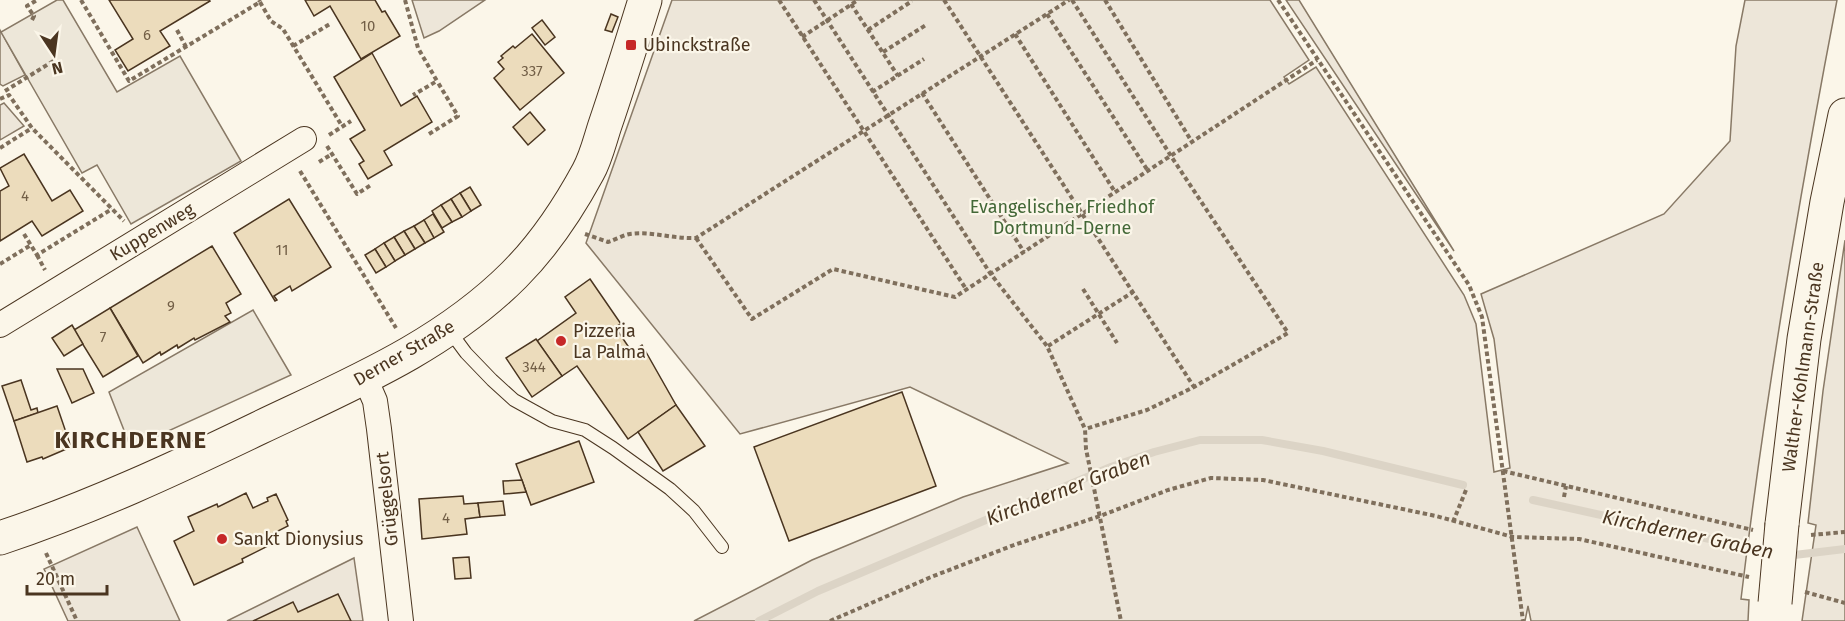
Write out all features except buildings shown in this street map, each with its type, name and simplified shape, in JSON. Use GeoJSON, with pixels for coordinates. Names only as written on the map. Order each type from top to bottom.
{"type":"FeatureCollection","features":[{"type":"Feature","properties":{"kind":"main road","name":"Derner Straße"},"geometry":{"type":"LineString","coordinates":[[0,537],[58,518],[158,477],[365,378],[419,349],[472,312],[515,274],[554,226],[589,170],[618,89],[645,0]]}},
{"type":"Feature","properties":{"kind":"main road","name":"Walther-Kohlmann-Straße"},"geometry":{"type":"LineString","coordinates":[[1776,599],[1804,339],[1827,202],[1845,115]]}},
{"type":"Feature","properties":{"kind":"street","name":"Kuppenweg"},"geometry":{"type":"LineString","coordinates":[[0,325],[296,145]]}},
{"type":"Feature","properties":{"kind":"street","name":"Grüggelsort"},"geometry":{"type":"LineString","coordinates":[[365,378],[375,401],[380,429],[401,621]]}},
{"type":"Feature","properties":{"kind":"lane"},"geometry":{"type":"LineString","coordinates":[[448,329],[466,353],[514,400],[552,421],[585,430],[614,448],[670,489],[694,510],[722,547]]}},
{"type":"Feature","properties":{"kind":"path"},"geometry":{"type":"LineString","coordinates":[[32,20],[34,16],[27,6],[37,0]]}},
{"type":"Feature","properties":{"kind":"path"},"geometry":{"type":"LineString","coordinates":[[81,0],[129,81],[260,1],[271,21],[283,29],[342,126]]}},
{"type":"Feature","properties":{"kind":"path"},"geometry":{"type":"LineString","coordinates":[[405,0],[418,48],[458,116],[429,134]]}},
{"type":"Feature","properties":{"kind":"path"},"geometry":{"type":"LineString","coordinates":[[778,0],[966,290]]}},
{"type":"Feature","properties":{"kind":"path"},"geometry":{"type":"LineString","coordinates":[[814,0],[990,273],[1047,346],[1085,429],[1086,449],[1121,621]]}},
{"type":"Feature","properties":{"kind":"path"},"geometry":{"type":"LineString","coordinates":[[802,37],[858,0]]}},
{"type":"Feature","properties":{"kind":"path"},"geometry":{"type":"LineString","coordinates":[[944,0],[1194,387]]}},
{"type":"Feature","properties":{"kind":"path"},"geometry":{"type":"LineString","coordinates":[[588,235],[608,242],[627,234],[649,234],[678,239],[696,238],[1071,0],[1288,333],[1194,387],[1147,410],[1085,429]]}},
{"type":"Feature","properties":{"kind":"path"},"geometry":{"type":"LineString","coordinates":[[1105,0],[1192,142]]}},
{"type":"Feature","properties":{"kind":"path"},"geometry":{"type":"LineString","coordinates":[[1278,0],[1469,285],[1482,317],[1523,621]]}},
{"type":"Feature","properties":{"kind":"path"},"geometry":{"type":"LineString","coordinates":[[868,30],[912,1]]}},
{"type":"Feature","properties":{"kind":"path"},"geometry":{"type":"LineString","coordinates":[[851,4],[898,76]]}},
{"type":"Feature","properties":{"kind":"path"},"geometry":{"type":"LineString","coordinates":[[1047,14],[1148,171]]}},
{"type":"Feature","properties":{"kind":"path"},"geometry":{"type":"LineString","coordinates":[[293,46],[330,24]]}},
{"type":"Feature","properties":{"kind":"path"},"geometry":{"type":"LineString","coordinates":[[883,52],[926,25]]}},
{"type":"Feature","properties":{"kind":"path"},"geometry":{"type":"LineString","coordinates":[[177,30],[186,47]]}},
{"type":"Feature","properties":{"kind":"path"},"geometry":{"type":"LineString","coordinates":[[1015,34],[1115,192]]}},
{"type":"Feature","properties":{"kind":"path"},"geometry":{"type":"LineString","coordinates":[[872,92],[924,59]]}},
{"type":"Feature","properties":{"kind":"path"},"geometry":{"type":"LineString","coordinates":[[0,99],[56,60]]}},
{"type":"Feature","properties":{"kind":"path"},"geometry":{"type":"LineString","coordinates":[[696,238],[752,319],[833,269],[955,297],[1317,60]]}},
{"type":"Feature","properties":{"kind":"path"},"geometry":{"type":"LineString","coordinates":[[413,95],[438,81]]}},
{"type":"Feature","properties":{"kind":"path"},"geometry":{"type":"LineString","coordinates":[[0,86],[32,128],[141,239]]}},
{"type":"Feature","properties":{"kind":"path"},"geometry":{"type":"LineString","coordinates":[[922,93],[1024,252]]}},
{"type":"Feature","properties":{"kind":"path"},"geometry":{"type":"LineString","coordinates":[[351,121],[322,139],[357,194],[370,185]]}},
{"type":"Feature","properties":{"kind":"path"},"geometry":{"type":"LineString","coordinates":[[0,148],[32,128]]}},
{"type":"Feature","properties":{"kind":"path"},"geometry":{"type":"LineString","coordinates":[[296,145],[398,331]]}},
{"type":"Feature","properties":{"kind":"path"},"geometry":{"type":"LineString","coordinates":[[318,162],[332,154]]}},
{"type":"Feature","properties":{"kind":"path"},"geometry":{"type":"LineString","coordinates":[[24,234],[37,255],[112,209]]}},
{"type":"Feature","properties":{"kind":"path"},"geometry":{"type":"LineString","coordinates":[[0,264],[31,245]]}},
{"type":"Feature","properties":{"kind":"path"},"geometry":{"type":"LineString","coordinates":[[1083,289],[1117,343]]}},
{"type":"Feature","properties":{"kind":"path"},"geometry":{"type":"LineString","coordinates":[[1047,346],[1133,292]]}},
{"type":"Feature","properties":{"kind":"path"},"geometry":{"type":"LineString","coordinates":[[1503,471],[1782,530],[1845,532]]}},
{"type":"Feature","properties":{"kind":"path"},"geometry":{"type":"LineString","coordinates":[[830,621],[931,577],[1014,545],[1168,490],[1211,478],[1263,480],[1436,516],[1513,537],[1579,539],[1776,599],[1845,603]]}},
{"type":"Feature","properties":{"kind":"path"},"geometry":{"type":"LineString","coordinates":[[1564,497],[1566,486]]}},
{"type":"Feature","properties":{"kind":"path"},"geometry":{"type":"LineString","coordinates":[[1453,522],[1466,490]]}},
{"type":"Feature","properties":{"kind":"path"},"geometry":{"type":"LineString","coordinates":[[44,548],[77,621]]}},
{"type":"Feature","properties":{"kind":"green space"},"geometry":{"type":"Polygon","coordinates":[[[412,0],[485,0],[439,31],[424,38],[412,0]]]}},
{"type":"Feature","properties":{"kind":"green space","name":"Evangelischer Friedhof Dortmund-Derne"},"geometry":{"type":"Polygon","coordinates":[[[672,0],[1270,0],[1309,60],[1284,77],[1289,84],[1316,67],[1464,295],[1476,324],[1494,472],[1510,468],[1494,339],[1481,294],[1664,214],[1730,141],[1736,46],[1745,0],[1837,0],[1796,224],[1761,448],[1741,599],[1749,600],[1748,621],[1531,621],[1528,606],[1525,621],[694,621],[812,560],[963,497],[1068,463],[910,387],[740,434],[586,243],[672,0]]]}},
{"type":"Feature","properties":{"kind":"green space"},"geometry":{"type":"Polygon","coordinates":[[[1286,0],[1299,0],[1454,251],[1286,0]]]}},
{"type":"Feature","properties":{"kind":"green space"},"geometry":{"type":"Polygon","coordinates":[[[0,30],[25,75],[3,86],[0,84],[0,30]]]}},
{"type":"Feature","properties":{"kind":"green space"},"geometry":{"type":"Polygon","coordinates":[[[4,103],[24,126],[0,140],[0,105],[4,103]]]}},
{"type":"Feature","properties":{"kind":"green space"},"geometry":{"type":"Polygon","coordinates":[[[1845,240],[1845,621],[1802,621],[1816,525],[1808,523],[1823,391],[1845,240]]]}},
{"type":"Feature","properties":{"kind":"green space"},"geometry":{"type":"Polygon","coordinates":[[[137,527],[180,621],[68,621],[44,569],[137,527]]]}},
{"type":"Feature","properties":{"kind":"green space"},"geometry":{"type":"Polygon","coordinates":[[[354,558],[363,621],[227,621],[354,558]]]}},
{"type":"Feature","properties":{"kind":"shaded area"},"geometry":{"type":"Polygon","coordinates":[[[57,0],[63,0],[117,92],[180,56],[241,161],[131,224],[97,165],[82,173],[1,32],[57,0]]]}},
{"type":"Feature","properties":{"kind":"shaded area"},"geometry":{"type":"Polygon","coordinates":[[[253,310],[291,375],[131,448],[109,392],[253,310]]]}},
{"type":"Feature","properties":{"kind":"waterway","name":"Kirchderner Graben"},"geometry":{"type":"LineString","coordinates":[[759,621],[818,591],[1111,467],[1154,452],[1200,440],[1262,440],[1323,451],[1463,485]]}},
{"type":"Feature","properties":{"kind":"waterway","name":"Kirchderner Graben"},"geometry":{"type":"LineString","coordinates":[[1533,500],[1773,553]]}},
{"type":"Feature","properties":{"kind":"waterway","name":"Kirchderner Graben"},"geometry":{"type":"LineString","coordinates":[[1786,556],[1845,549]]}},
{"type":"Feature","properties":{"kind":"place","name":"Ubinckstraße"},"geometry":{"type":"Point","coordinates":[631,45]}},
{"type":"Feature","properties":{"kind":"place","name":"Pizzeria La Palma"},"geometry":{"type":"Point","coordinates":[561,341]}},
{"type":"Feature","properties":{"kind":"place","name":"Sankt Dionysius"},"geometry":{"type":"Point","coordinates":[222,539]}},
{"type":"Feature","properties":{"kind":"district","name":"KIRCHDERNE"},"geometry":{"type":"Point","coordinates":[131,440]}}]}
